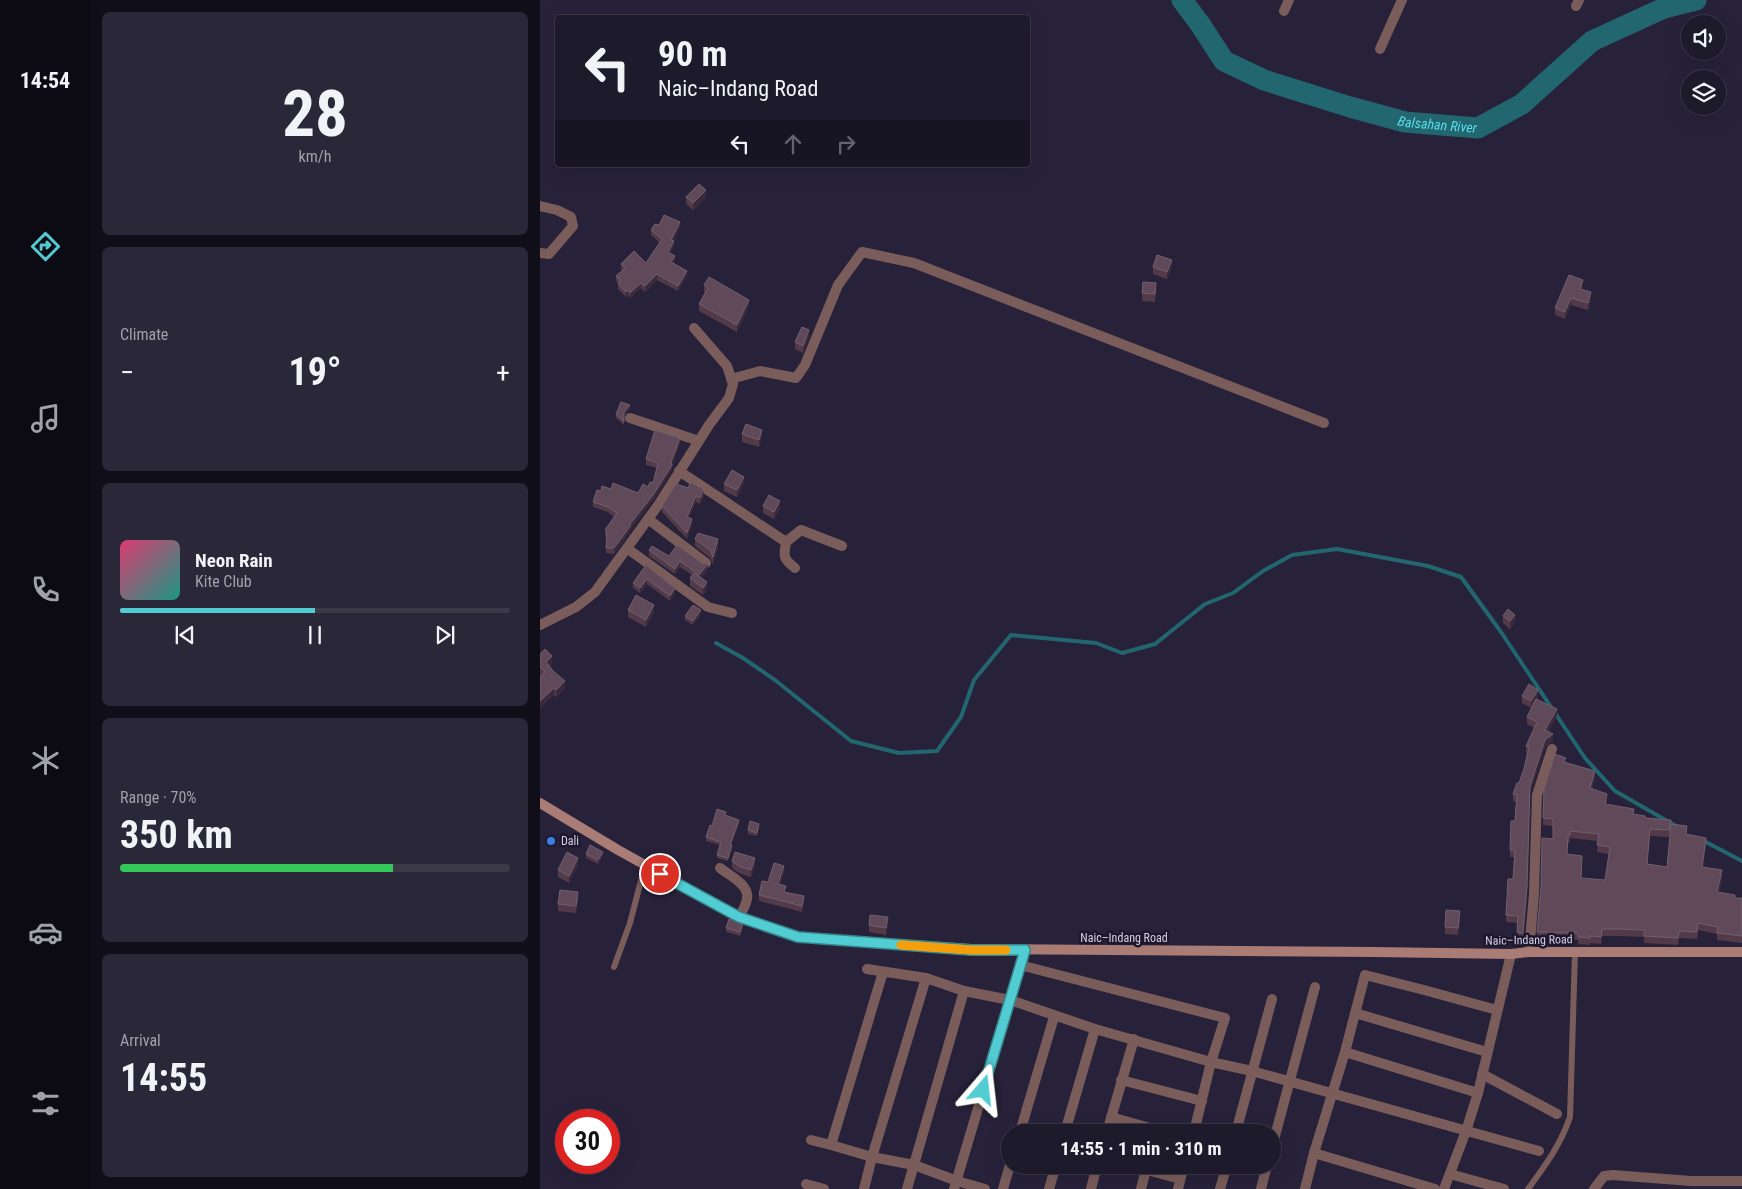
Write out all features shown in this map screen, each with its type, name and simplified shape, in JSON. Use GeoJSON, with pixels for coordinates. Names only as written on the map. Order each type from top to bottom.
{"type":"FeatureCollection","features":[{"type":"Feature","properties":{"kind":"main road","name":"Naic–Indang Road"},"geometry":{"type":"LineString","coordinates":[[540,803],[645,865],[739,917],[798,937],[971,950],[1511,954],[1529,952],[1742,952]]}},
{"type":"Feature","properties":{"kind":"street"},"geometry":{"type":"LineString","coordinates":[[1284,10],[1288,0]]}},
{"type":"Feature","properties":{"kind":"street"},"geometry":{"type":"LineString","coordinates":[[1380,49],[1402,0]]}},
{"type":"Feature","properties":{"kind":"street"},"geometry":{"type":"LineString","coordinates":[[540,206],[557,210],[571,217],[573,226],[549,254],[540,253]]}},
{"type":"Feature","properties":{"kind":"street"},"geometry":{"type":"LineString","coordinates":[[731,380],[760,371],[796,378],[805,365],[838,285],[862,252],[914,263],[1324,423]]}},
{"type":"Feature","properties":{"kind":"street"},"geometry":{"type":"LineString","coordinates":[[540,626],[576,607],[595,592],[628,549],[729,398],[732,384],[727,366],[694,328]]}},
{"type":"Feature","properties":{"kind":"street"},"geometry":{"type":"LineString","coordinates":[[630,418],[699,441]]}},
{"type":"Feature","properties":{"kind":"street"},"geometry":{"type":"LineString","coordinates":[[679,472],[786,542]]}},
{"type":"Feature","properties":{"kind":"street"},"geometry":{"type":"LineString","coordinates":[[648,519],[706,563]]}},
{"type":"Feature","properties":{"kind":"street"},"geometry":{"type":"LineString","coordinates":[[794,568],[784,557],[786,542],[801,530],[842,546]]}},
{"type":"Feature","properties":{"kind":"street"},"geometry":{"type":"LineString","coordinates":[[628,549],[708,607],[732,613]]}},
{"type":"Feature","properties":{"kind":"street"},"geometry":{"type":"LineString","coordinates":[[1529,952],[1534,894],[1537,795],[1552,749]]}},
{"type":"Feature","properties":{"kind":"street"},"geometry":{"type":"LineString","coordinates":[[720,868],[741,884],[746,891],[748,898],[739,917]]}},
{"type":"Feature","properties":{"kind":"street"},"geometry":{"type":"LineString","coordinates":[[955,1185],[1025,950]]}},
{"type":"Feature","properties":{"kind":"street"},"geometry":{"type":"LineString","coordinates":[[1444,1189],[1478,1093],[1511,954]]}},
{"type":"Feature","properties":{"kind":"street"},"geometry":{"type":"LineString","coordinates":[[1020,965],[1225,1018],[1211,1062],[1196,1124]]}},
{"type":"Feature","properties":{"kind":"street"},"geometry":{"type":"LineString","coordinates":[[867,969],[926,978],[964,991],[1010,1000],[1095,1029],[1539,1151]]}},
{"type":"Feature","properties":{"kind":"street"},"geometry":{"type":"LineString","coordinates":[[831,1145],[883,972]]}},
{"type":"Feature","properties":{"kind":"street"},"geometry":{"type":"LineString","coordinates":[[1305,1189],[1345,1052],[1365,975],[1497,1010]]}},
{"type":"Feature","properties":{"kind":"street"},"geometry":{"type":"LineString","coordinates":[[864,1189],[872,1156],[926,978]]}},
{"type":"Feature","properties":{"kind":"street"},"geometry":{"type":"LineString","coordinates":[[1278,1124],[1315,986]]}},
{"type":"Feature","properties":{"kind":"street"},"geometry":{"type":"LineString","coordinates":[[907,1189],[964,991]]}},
{"type":"Feature","properties":{"kind":"street"},"geometry":{"type":"LineString","coordinates":[[1238,1124],[1272,999]]}},
{"type":"Feature","properties":{"kind":"street"},"geometry":{"type":"LineString","coordinates":[[1355,1013],[1487,1052]]}},
{"type":"Feature","properties":{"kind":"street"},"geometry":{"type":"LineString","coordinates":[[1022,1124],[1054,1016]]}},
{"type":"Feature","properties":{"kind":"street"},"geometry":{"type":"LineString","coordinates":[[1067,1124],[1095,1029]]}},
{"type":"Feature","properties":{"kind":"street"},"geometry":{"type":"LineString","coordinates":[[1109,1124],[1134,1039]]}},
{"type":"Feature","properties":{"kind":"street"},"geometry":{"type":"LineString","coordinates":[[1345,1052],[1478,1093]]}},
{"type":"Feature","properties":{"kind":"street"},"geometry":{"type":"LineString","coordinates":[[1482,1074],[1557,1114]]}},
{"type":"Feature","properties":{"kind":"street"},"geometry":{"type":"LineString","coordinates":[[1121,1080],[1202,1101]]}},
{"type":"Feature","properties":{"kind":"street"},"geometry":{"type":"LineString","coordinates":[[1111,1117],[1136,1124]]}},
{"type":"Feature","properties":{"kind":"street"},"geometry":{"type":"LineString","coordinates":[[811,1140],[914,1165],[955,1185],[985,1189]]}},
{"type":"Feature","properties":{"kind":"street"},"geometry":{"type":"LineString","coordinates":[[1314,1153],[1435,1189]]}},
{"type":"Feature","properties":{"kind":"street"},"geometry":{"type":"LineString","coordinates":[[1003,1189],[1007,1174]]}},
{"type":"Feature","properties":{"kind":"street"},"geometry":{"type":"LineString","coordinates":[[1049,1189],[1053,1174]]}},
{"type":"Feature","properties":{"kind":"street"},"geometry":{"type":"LineString","coordinates":[[1091,1189],[1095,1174]]}},
{"type":"Feature","properties":{"kind":"street"},"geometry":{"type":"LineString","coordinates":[[1140,1189],[1145,1174]]}},
{"type":"Feature","properties":{"kind":"street"},"geometry":{"type":"LineString","coordinates":[[1155,1174],[1179,1184]]}},
{"type":"Feature","properties":{"kind":"street"},"geometry":{"type":"LineString","coordinates":[[1220,1189],[1224,1174]]}},
{"type":"Feature","properties":{"kind":"street"},"geometry":{"type":"LineString","coordinates":[[1261,1189],[1265,1174]]}},
{"type":"Feature","properties":{"kind":"street"},"geometry":{"type":"LineString","coordinates":[[1450,1174],[1504,1189]]}},
{"type":"Feature","properties":{"kind":"street"},"geometry":{"type":"LineString","coordinates":[[1594,1189],[1604,1176],[1613,1175],[1690,1185],[1742,1181]]}},
{"type":"Feature","properties":{"kind":"street"},"geometry":{"type":"LineString","coordinates":[[806,1184],[824,1189]]}},
{"type":"Feature","properties":{"kind":"lane"},"geometry":{"type":"LineString","coordinates":[[614,967],[630,923],[645,865]]}},
{"type":"Feature","properties":{"kind":"lane"},"geometry":{"type":"LineString","coordinates":[[1528,1189],[1565,1134],[1570,1117],[1575,952]]}},
{"type":"Feature","properties":{"kind":"building"},"geometry":{"type":"Polygon","coordinates":[[[699,184],[706,190],[693,203],[686,197],[699,184]]]}},
{"type":"Feature","properties":{"kind":"building"},"geometry":{"type":"Polygon","coordinates":[[[664,215],[680,222],[671,240],[674,241],[668,252],[675,256],[671,262],[687,271],[678,286],[657,274],[645,286],[641,283],[630,293],[628,290],[626,292],[618,284],[620,280],[616,276],[625,268],[621,264],[634,251],[646,263],[662,239],[651,230],[655,224],[659,225],[664,215]]]}},
{"type":"Feature","properties":{"kind":"building"},"geometry":{"type":"Polygon","coordinates":[[[1157,255],[1172,260],[1167,272],[1153,267],[1157,255]]]}},
{"type":"Feature","properties":{"kind":"building"},"geometry":{"type":"Polygon","coordinates":[[[1569,275],[1583,280],[1580,289],[1591,292],[1588,303],[1571,298],[1565,312],[1555,308],[1569,275]]]}},
{"type":"Feature","properties":{"kind":"building"},"geometry":{"type":"Polygon","coordinates":[[[709,277],[749,300],[737,325],[699,304],[708,288],[704,285],[709,277]]]}},
{"type":"Feature","properties":{"kind":"building"},"geometry":{"type":"Polygon","coordinates":[[[1143,282],[1156,283],[1155,294],[1142,293],[1143,282]]]}},
{"type":"Feature","properties":{"kind":"building"},"geometry":{"type":"Polygon","coordinates":[[[802,327],[809,330],[803,346],[795,342],[802,327]]]}},
{"type":"Feature","properties":{"kind":"building"},"geometry":{"type":"Polygon","coordinates":[[[621,402],[630,405],[624,412],[624,422],[616,414],[621,402]]]}},
{"type":"Feature","properties":{"kind":"building"},"geometry":{"type":"Polygon","coordinates":[[[746,424],[762,430],[759,440],[742,434],[746,424]]]}},
{"type":"Feature","properties":{"kind":"building"},"geometry":{"type":"Polygon","coordinates":[[[655,430],[680,438],[671,462],[672,465],[653,495],[614,548],[606,548],[607,531],[605,530],[617,513],[608,507],[593,502],[597,490],[601,491],[602,486],[611,489],[613,483],[638,493],[643,484],[648,487],[650,482],[653,483],[658,463],[646,459],[655,430]]]}},
{"type":"Feature","properties":{"kind":"building"},"geometry":{"type":"Polygon","coordinates":[[[732,470],[744,477],[737,490],[724,484],[732,470]]]}},
{"type":"Feature","properties":{"kind":"building"},"geometry":{"type":"Polygon","coordinates":[[[691,482],[704,490],[700,498],[696,496],[687,517],[692,519],[687,533],[662,506],[676,484],[688,488],[691,482]]]}},
{"type":"Feature","properties":{"kind":"building"},"geometry":{"type":"Polygon","coordinates":[[[769,495],[780,501],[774,512],[763,506],[769,495]]]}},
{"type":"Feature","properties":{"kind":"building"},"geometry":{"type":"Polygon","coordinates":[[[698,533],[718,539],[713,557],[710,550],[695,539],[698,533]]]}},
{"type":"Feature","properties":{"kind":"building"},"geometry":{"type":"Polygon","coordinates":[[[677,545],[702,563],[708,564],[699,575],[680,561],[675,569],[649,550],[652,546],[669,556],[677,545]]]}},
{"type":"Feature","properties":{"kind":"building"},"geometry":{"type":"Polygon","coordinates":[[[646,565],[675,588],[670,596],[647,579],[640,588],[633,583],[646,565]]]}},
{"type":"Feature","properties":{"kind":"building"},"geometry":{"type":"Polygon","coordinates":[[[694,573],[707,582],[703,588],[690,578],[694,573]]]}},
{"type":"Feature","properties":{"kind":"building"},"geometry":{"type":"Polygon","coordinates":[[[636,595],[654,605],[646,620],[628,610],[636,595]]]}},
{"type":"Feature","properties":{"kind":"building"},"geometry":{"type":"Polygon","coordinates":[[[693,605],[701,610],[693,621],[685,616],[693,605]]]}},
{"type":"Feature","properties":{"kind":"building"},"geometry":{"type":"Polygon","coordinates":[[[1508,609],[1515,615],[1510,621],[1503,616],[1508,609]]]}},
{"type":"Feature","properties":{"kind":"building"},"geometry":{"type":"Polygon","coordinates":[[[545,649],[552,656],[546,662],[565,681],[540,701],[540,676],[545,672],[540,667],[540,654],[545,649]]]}},
{"type":"Feature","properties":{"kind":"building"},"geometry":{"type":"Polygon","coordinates":[[[1529,684],[1538,690],[1531,701],[1522,696],[1529,684]]]}},
{"type":"Feature","properties":{"kind":"building"},"geometry":{"type":"Polygon","coordinates":[[[1536,699],[1557,709],[1545,730],[1553,734],[1545,740],[1530,786],[1527,887],[1523,933],[1517,932],[1518,916],[1506,915],[1508,879],[1513,879],[1515,850],[1510,850],[1511,821],[1515,821],[1517,795],[1513,794],[1524,769],[1529,747],[1526,746],[1537,722],[1527,717],[1536,699]]]}},
{"type":"Feature","properties":{"kind":"building"},"geometry":{"type":"Polygon","coordinates":[[[1555,754],[1566,758],[1564,762],[1595,771],[1590,788],[1607,794],[1605,804],[1634,809],[1633,814],[1645,816],[1645,818],[1671,820],[1669,830],[1650,829],[1647,864],[1667,867],[1671,824],[1687,826],[1686,834],[1706,838],[1702,867],[1722,870],[1717,892],[1735,895],[1735,898],[1742,898],[1742,936],[1717,933],[1718,927],[1698,923],[1697,932],[1679,931],[1678,938],[1644,936],[1645,930],[1602,929],[1601,937],[1590,936],[1590,938],[1578,937],[1578,933],[1537,932],[1541,887],[1542,838],[1553,839],[1553,819],[1543,818],[1544,789],[1555,754]],[[1570,831],[1570,835],[1568,835],[1567,854],[1582,856],[1581,878],[1605,880],[1610,847],[1597,845],[1599,834],[1570,831]]]}},
{"type":"Feature","properties":{"kind":"building"},"geometry":{"type":"Polygon","coordinates":[[[717,809],[726,812],[725,815],[739,820],[730,845],[732,845],[728,858],[717,855],[721,842],[706,837],[710,825],[712,826],[717,809]]]}},
{"type":"Feature","properties":{"kind":"building"},"geometry":{"type":"Polygon","coordinates":[[[750,821],[759,824],[757,833],[748,830],[750,821]]]}},
{"type":"Feature","properties":{"kind":"building"},"geometry":{"type":"Polygon","coordinates":[[[590,845],[603,852],[598,860],[586,854],[590,845]]]}},
{"type":"Feature","properties":{"kind":"building"},"geometry":{"type":"Polygon","coordinates":[[[567,852],[578,858],[569,876],[558,870],[567,852]]]}},
{"type":"Feature","properties":{"kind":"building"},"geometry":{"type":"Polygon","coordinates":[[[735,852],[755,858],[751,870],[739,866],[732,861],[735,852]]]}},
{"type":"Feature","properties":{"kind":"building"},"geometry":{"type":"Polygon","coordinates":[[[774,863],[784,866],[778,884],[786,886],[784,892],[804,896],[802,906],[759,895],[762,881],[768,882],[774,863]]]}},
{"type":"Feature","properties":{"kind":"building"},"geometry":{"type":"Polygon","coordinates":[[[560,890],[578,892],[576,906],[558,904],[560,890]]]}},
{"type":"Feature","properties":{"kind":"building"},"geometry":{"type":"Polygon","coordinates":[[[1446,910],[1460,911],[1458,928],[1445,927],[1446,910]]]}},
{"type":"Feature","properties":{"kind":"building"},"geometry":{"type":"Polygon","coordinates":[[[870,915],[888,917],[886,928],[869,925],[870,915]]]}},
{"type":"Feature","properties":{"kind":"building"},"geometry":{"type":"Polygon","coordinates":[[[729,919],[743,923],[740,932],[726,928],[729,919]]]}},
{"type":"Feature","properties":{"kind":"waterway","name":"Balsahan River"},"geometry":{"type":"LineString","coordinates":[[1182,0],[1224,61],[1264,80],[1405,122],[1478,128],[1522,104],[1592,41],[1664,8],[1696,0]]}},
{"type":"Feature","properties":{"kind":"waterway"},"geometry":{"type":"LineString","coordinates":[[716,643],[743,658],[775,680],[851,741],[899,753],[937,751],[961,717],[974,680],[1011,635],[1096,643],[1122,653],[1155,644],[1205,604],[1233,593],[1263,571],[1292,555],[1337,549],[1428,566],[1461,577],[1501,632],[1585,758],[1615,791],[1676,826]]}},
{"type":"Feature","properties":{"kind":"waterway"},"geometry":{"type":"LineString","coordinates":[[1702,840],[1742,861]]}},
{"type":"Feature","properties":{"kind":"slow traffic"},"geometry":{"type":"LineString","coordinates":[[901,945],[971,950],[1006,950]]}},
{"type":"Feature","properties":{"kind":"place","name":"Dali"},"geometry":{"type":"Point","coordinates":[551,841]}},
{"type":"Feature","properties":{"kind":"route"},"geometry":{"type":"LineString","coordinates":[[660,874],[739,917],[798,937],[971,950],[1025,950],[983,1090]]}}]}
